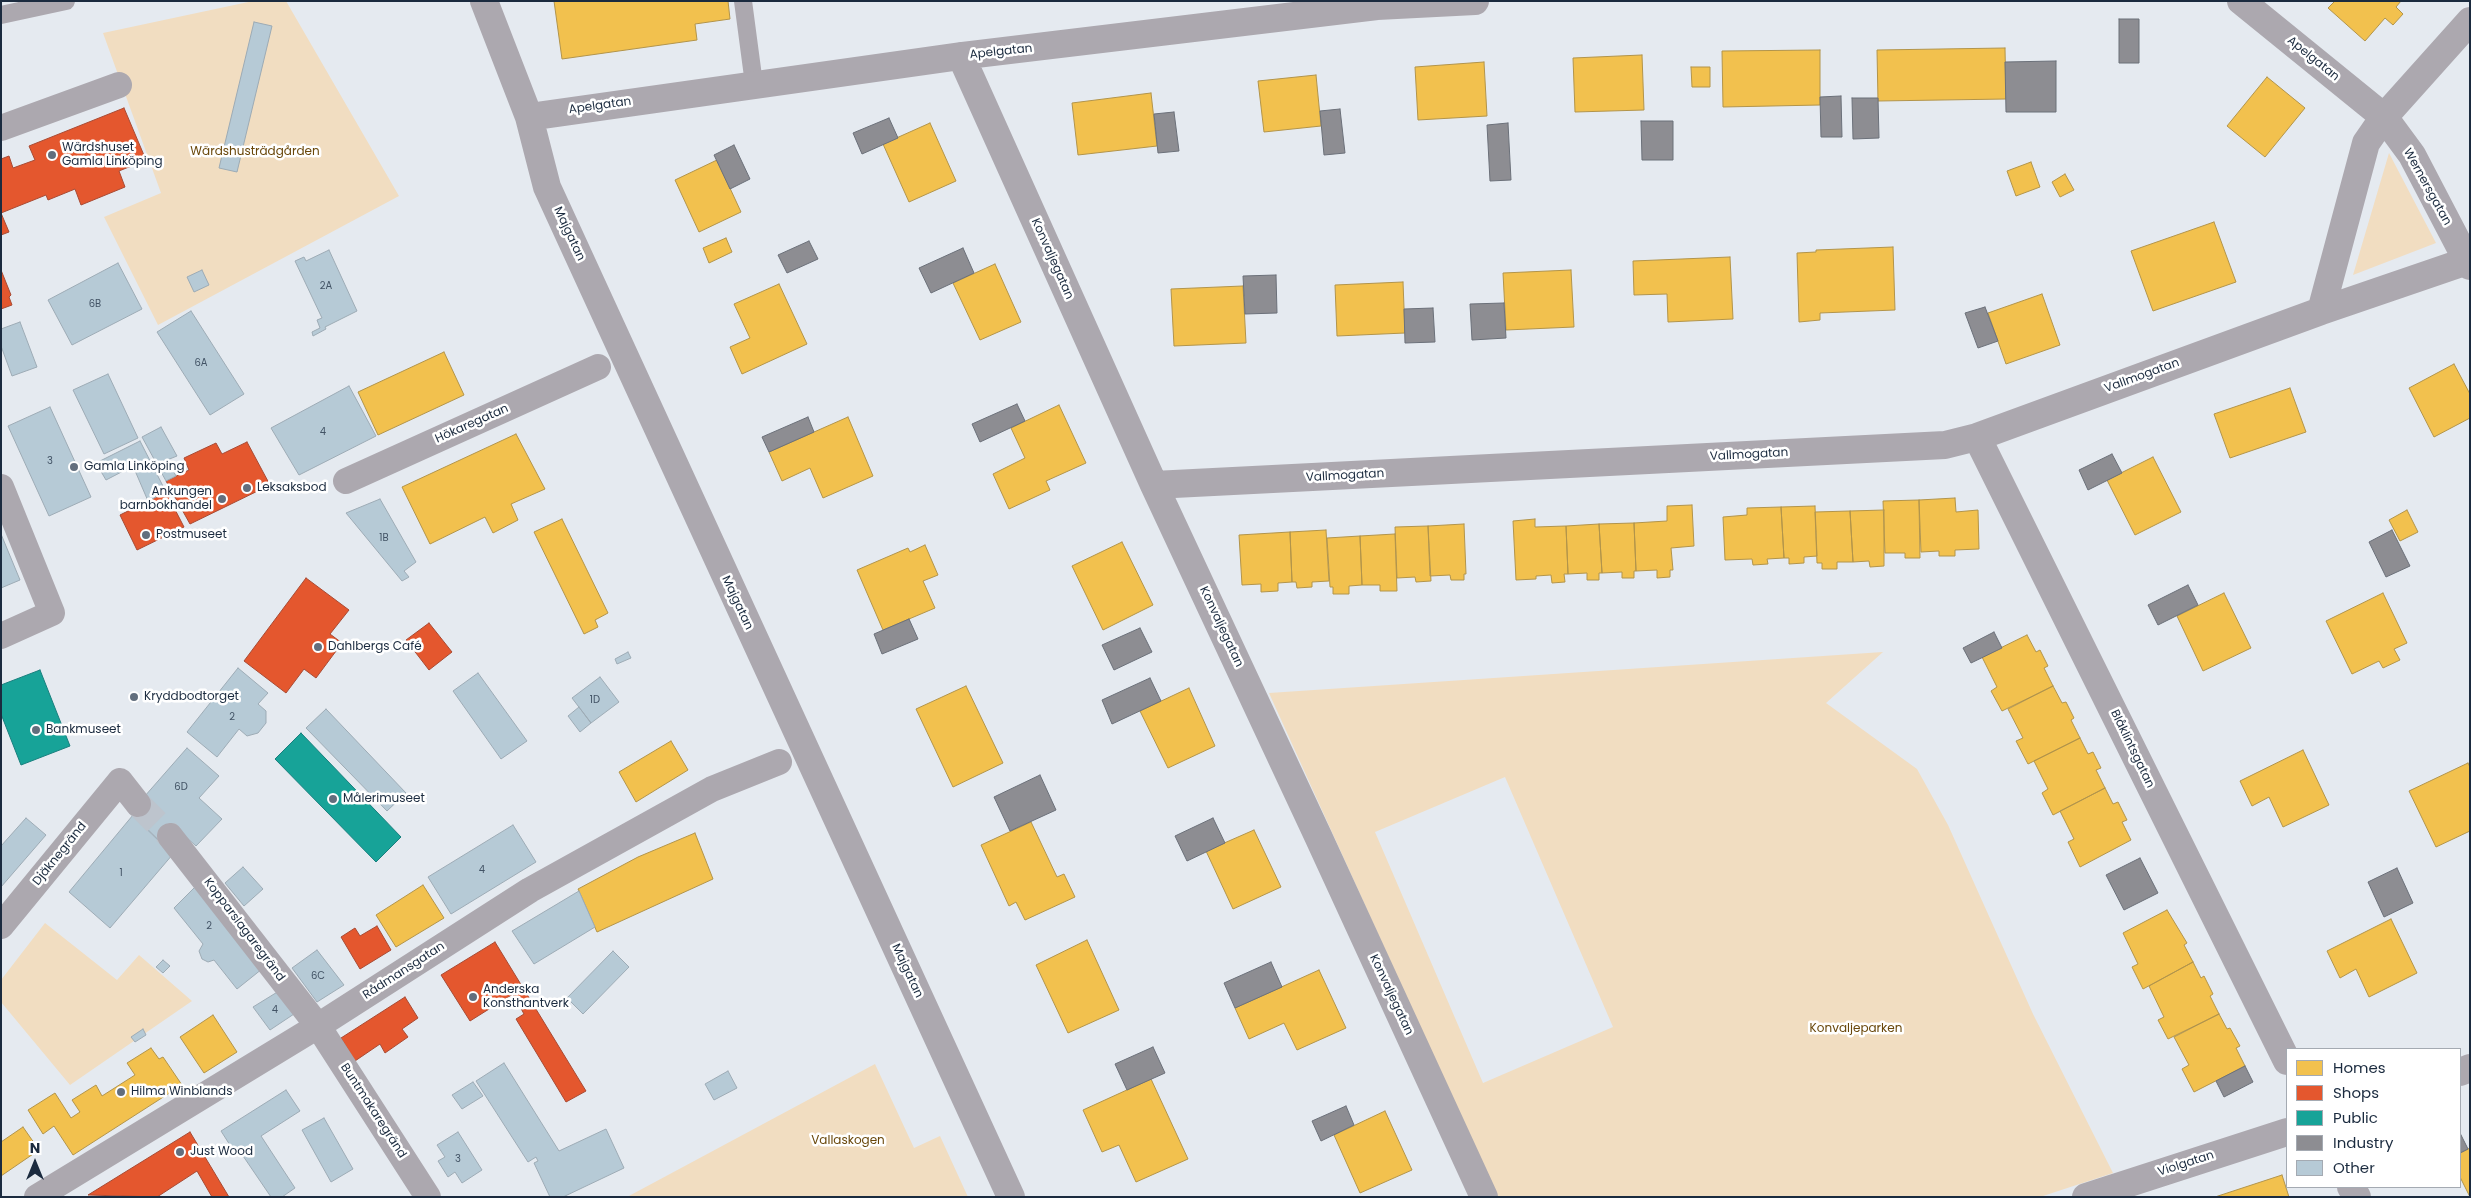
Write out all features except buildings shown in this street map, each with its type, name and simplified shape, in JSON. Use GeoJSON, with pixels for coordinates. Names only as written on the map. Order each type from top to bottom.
{"type":"FeatureCollection","features":[{"type":"Feature","properties":{"kind":"street","name":"Majgatan"},"geometry":{"type":"LineString","coordinates":[[484,1],[529,116],[547,187],[1011,1197]]}},
{"type":"Feature","properties":{"kind":"street","name":"Apelgatan"},"geometry":{"type":"LineString","coordinates":[[529,116],[961,56],[1377,6],[1475,1]]}},
{"type":"Feature","properties":{"kind":"street","name":"Apelgatan"},"geometry":{"type":"LineString","coordinates":[[2241,1],[2384,117]]}},
{"type":"Feature","properties":{"kind":"street"},"geometry":{"type":"LineString","coordinates":[[2321,311],[2366,143],[2384,117],[2470,21]]}},
{"type":"Feature","properties":{"kind":"street","name":"Konvaljegatan"},"geometry":{"type":"LineString","coordinates":[[961,56],[1154,485],[1484,1197]]}},
{"type":"Feature","properties":{"kind":"street"},"geometry":{"type":"LineString","coordinates":[[2,126],[119,85]]}},
{"type":"Feature","properties":{"kind":"street","name":"Wernersgatan"},"geometry":{"type":"LineString","coordinates":[[2384,117],[2412,155],[2469,264]]}},
{"type":"Feature","properties":{"kind":"street","name":"Vallmogatan"},"geometry":{"type":"LineString","coordinates":[[1154,485],[1946,445],[1977,437],[2321,311],[2469,264]]}},
{"type":"Feature","properties":{"kind":"street","name":"Hökaregatan"},"geometry":{"type":"LineString","coordinates":[[346,480],[598,367]]}},
{"type":"Feature","properties":{"kind":"street","name":"Blåklintsgatan"},"geometry":{"type":"LineString","coordinates":[[1977,437],[2286,1059]]}},
{"type":"Feature","properties":{"kind":"street"},"geometry":{"type":"LineString","coordinates":[[1,488],[52,613],[1,636]]}},
{"type":"Feature","properties":{"kind":"street","name":"Rådmansgatan"},"geometry":{"type":"LineString","coordinates":[[37,1197],[318,1026],[530,890],[712,789],[779,762]]}},
{"type":"Feature","properties":{"kind":"street","name":"Djäknegränd"},"geometry":{"type":"LineString","coordinates":[[1,926],[120,782],[138,804]]}},
{"type":"Feature","properties":{"kind":"street","name":"Kopparslagaregränd"},"geometry":{"type":"LineString","coordinates":[[170,836],[318,1026]]}},
{"type":"Feature","properties":{"kind":"street","name":"Buntmakaregränd"},"geometry":{"type":"LineString","coordinates":[[318,1026],[428,1197]]}},
{"type":"Feature","properties":{"kind":"street","name":"Violgatan"},"geometry":{"type":"LineString","coordinates":[[2086,1197],[2286,1132]]}},
{"type":"Feature","properties":{"kind":"lane"},"geometry":{"type":"LineString","coordinates":[[1,15],[66,1]]}},
{"type":"Feature","properties":{"kind":"lane"},"geometry":{"type":"LineString","coordinates":[[743,1],[754,84]]}},
{"type":"Feature","properties":{"kind":"green space","name":"Wärdshusträdgården"},"geometry":{"type":"Polygon","coordinates":[[[253,1],[286,1],[399,196],[158,325],[104,217],[161,193],[103,33],[253,1]]]}},
{"type":"Feature","properties":{"kind":"green space"},"geometry":{"type":"Polygon","coordinates":[[[2389,153],[2436,243],[2353,275],[2389,153]]]}},
{"type":"Feature","properties":{"kind":"green space","name":"Konvaljeparken"},"geometry":{"type":"Polygon","coordinates":[[[1883,652],[1826,703],[1917,769],[1948,825],[2033,1014],[2113,1173],[2040,1197],[1497,1197],[1269,693],[1883,652]],[[1505,777],[1375,832],[1483,1083],[1613,1027],[1505,777]]]}},
{"type":"Feature","properties":{"kind":"green space"},"geometry":{"type":"Polygon","coordinates":[[[45,923],[117,980],[139,955],[192,1001],[70,1085],[1,1002],[1,980],[45,923]]]}},
{"type":"Feature","properties":{"kind":"green space","name":"Vallaskogen"},"geometry":{"type":"Polygon","coordinates":[[[875,1064],[914,1148],[940,1136],[968,1197],[627,1197],[875,1064]]]}},
{"type":"Feature","properties":{"kind":"tunnel"},"geometry":{"type":"LineString","coordinates":[[138,804],[170,836]]}},
{"type":"Feature","properties":{"kind":"place","name":"Wärdshuset Gamla Linköping"},"geometry":{"type":"Point","coordinates":[52,155]}},
{"type":"Feature","properties":{"kind":"place","name":"Gamla Linköping"},"geometry":{"type":"Point","coordinates":[74,467]}},
{"type":"Feature","properties":{"kind":"place","name":"Leksaksbod"},"geometry":{"type":"Point","coordinates":[247,488]}},
{"type":"Feature","properties":{"kind":"place","name":"Ankungen barnbokhandel"},"geometry":{"type":"Point","coordinates":[222,499]}},
{"type":"Feature","properties":{"kind":"place","name":"Postmuseet"},"geometry":{"type":"Point","coordinates":[146,535]}},
{"type":"Feature","properties":{"kind":"place","name":"Dahlbergs Café"},"geometry":{"type":"Point","coordinates":[318,647]}},
{"type":"Feature","properties":{"kind":"place","name":"Kryddbodtorget"},"geometry":{"type":"Point","coordinates":[134,697]}},
{"type":"Feature","properties":{"kind":"place","name":"Bankmuseet"},"geometry":{"type":"Point","coordinates":[36,730]}},
{"type":"Feature","properties":{"kind":"place","name":"Målerimuseet"},"geometry":{"type":"Point","coordinates":[333,799]}},
{"type":"Feature","properties":{"kind":"place","name":"Anderska Konsthantverk"},"geometry":{"type":"Point","coordinates":[473,997]}},
{"type":"Feature","properties":{"kind":"place","name":"Hilma Winblands"},"geometry":{"type":"Point","coordinates":[121,1092]}},
{"type":"Feature","properties":{"kind":"place","name":"Just Wood"},"geometry":{"type":"Point","coordinates":[180,1152]}}]}
